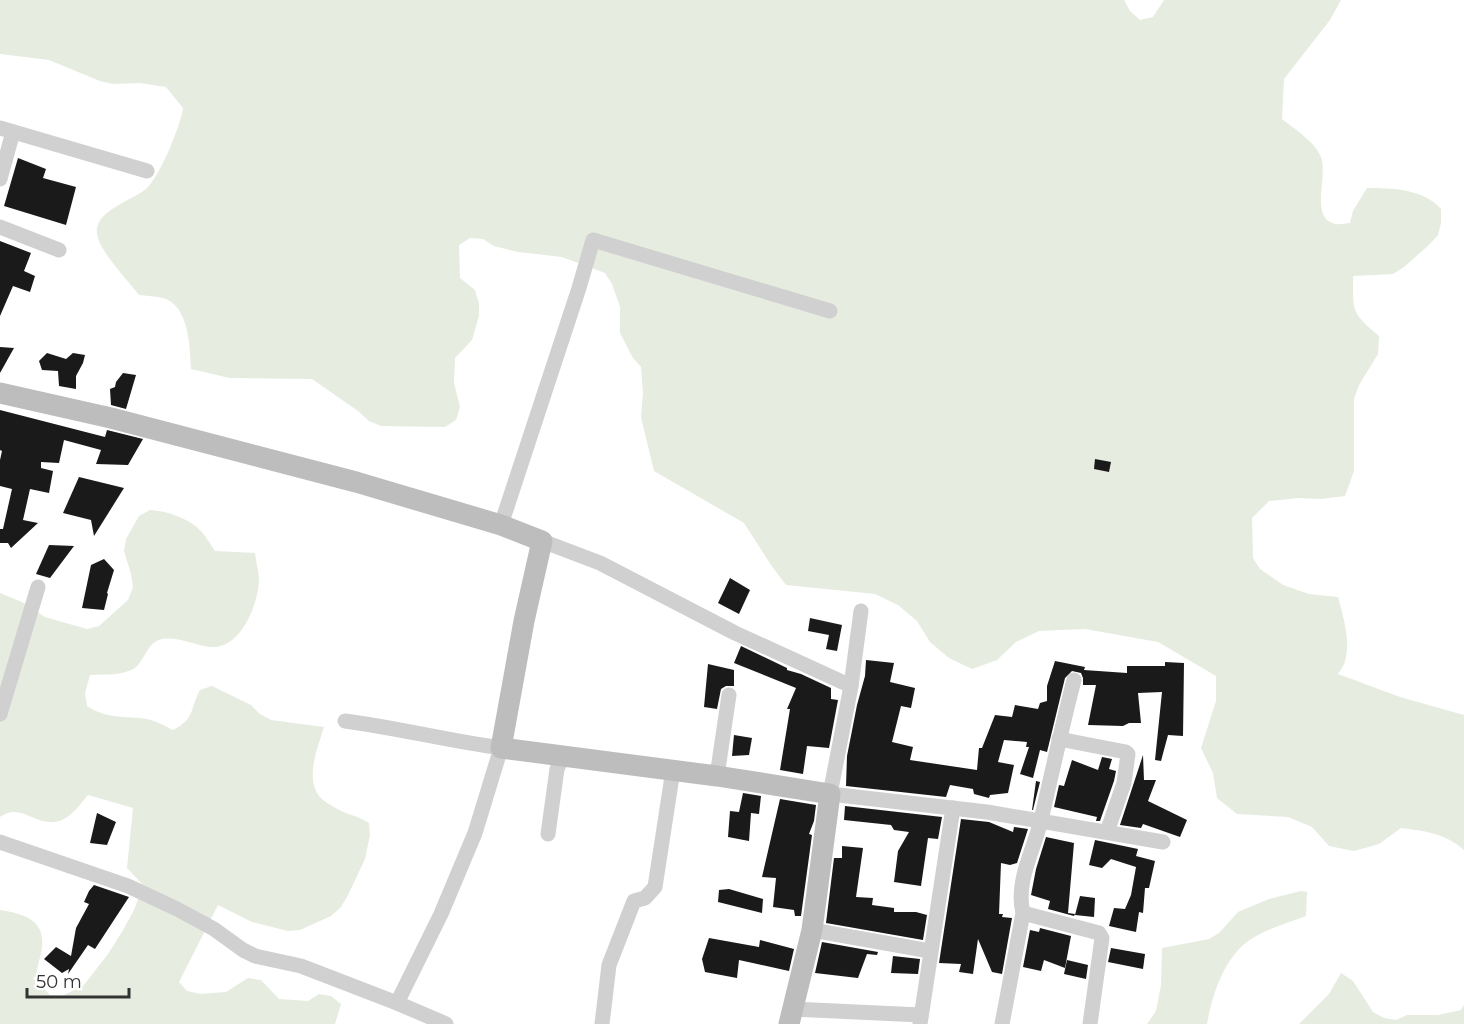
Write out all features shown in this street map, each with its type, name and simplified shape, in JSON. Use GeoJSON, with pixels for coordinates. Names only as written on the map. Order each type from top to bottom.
{"type":"FeatureCollection","features":[{"type":"Feature","properties":{"kind":"street"},"geometry":{"type":"LineString","coordinates":[[0,179],[7,130],[147,171]]}},
{"type":"Feature","properties":{"kind":"street"},"geometry":{"type":"LineString","coordinates":[[0,227],[59,250]]}},
{"type":"Feature","properties":{"kind":"street"},"geometry":{"type":"LineString","coordinates":[[501,525],[593,240],[830,311]]}},
{"type":"Feature","properties":{"kind":"street"},"geometry":{"type":"LineString","coordinates":[[0,393],[111,418],[356,482],[501,525],[600,562],[735,633],[851,686]]}},
{"type":"Feature","properties":{"kind":"street"},"geometry":{"type":"LineString","coordinates":[[397,1003],[441,914],[476,833],[501,748],[524,621],[542,541]]}},
{"type":"Feature","properties":{"kind":"street"},"geometry":{"type":"LineString","coordinates":[[0,714],[38,587]]}},
{"type":"Feature","properties":{"kind":"street"},"geometry":{"type":"LineString","coordinates":[[861,612],[851,686],[830,794],[812,930],[790,1016],[920,1019],[953,808]]}},
{"type":"Feature","properties":{"kind":"street"},"geometry":{"type":"LineString","coordinates":[[1002,1024],[1023,913],[1020,900],[1021,888],[1041,821],[1074,680]]}},
{"type":"Feature","properties":{"kind":"street"},"geometry":{"type":"LineString","coordinates":[[717,776],[729,695]]}},
{"type":"Feature","properties":{"kind":"street"},"geometry":{"type":"LineString","coordinates":[[345,721],[378,725],[459,742],[717,776],[830,794],[953,808],[1163,842]]}},
{"type":"Feature","properties":{"kind":"street"},"geometry":{"type":"LineString","coordinates":[[1059,739],[1128,754],[1124,783],[1107,832]]}},
{"type":"Feature","properties":{"kind":"street"},"geometry":{"type":"LineString","coordinates":[[548,834],[557,770],[564,755]]}},
{"type":"Feature","properties":{"kind":"street"},"geometry":{"type":"LineString","coordinates":[[602,1024],[609,965],[633,901],[645,898],[655,886],[673,770]]}},
{"type":"Feature","properties":{"kind":"street"},"geometry":{"type":"LineString","coordinates":[[0,842],[128,886],[214,929],[255,956],[301,966],[446,1024]]}},
{"type":"Feature","properties":{"kind":"street"},"geometry":{"type":"LineString","coordinates":[[1023,913],[1099,933],[1102,938],[1090,1024]]}},
{"type":"Feature","properties":{"kind":"street"},"geometry":{"type":"LineString","coordinates":[[812,930],[930,951]]}},
{"type":"Feature","properties":{"kind":"shaded area"},"geometry":{"type":"Polygon","coordinates":[[[0,0],[1124,0],[1130,11],[1140,20],[1153,17],[1164,0],[1341,0],[1330,20],[1284,79],[1282,119],[1313,144],[1320,155],[1323,173],[1321,204],[1323,213],[1327,220],[1335,224],[1350,223],[1353,211],[1367,188],[1387,188],[1407,191],[1434,202],[1441,209],[1441,223],[1438,235],[1430,244],[1393,274],[1353,276],[1353,297],[1358,316],[1379,336],[1378,354],[1359,385],[1354,399],[1354,471],[1345,496],[1269,501],[1252,518],[1253,558],[1260,569],[1283,585],[1309,594],[1338,597],[1346,629],[1347,653],[1338,674],[1400,697],[1464,715],[1464,850],[1442,836],[1401,828],[1379,844],[1354,851],[1329,846],[1312,827],[1288,817],[1237,814],[1217,798],[1213,773],[1201,748],[1216,701],[1216,676],[1158,642],[1085,629],[1039,631],[1016,642],[997,660],[972,669],[949,658],[930,642],[917,621],[898,605],[875,594],[786,585],[744,523],[654,471],[641,417],[643,393],[641,367],[633,358],[620,333],[620,307],[612,284],[605,273],[562,257],[518,252],[494,246],[483,239],[470,238],[459,245],[460,278],[475,290],[479,304],[479,316],[472,340],[455,358],[454,383],[460,407],[456,420],[445,427],[381,426],[369,421],[312,379],[230,378],[191,369],[186,328],[178,309],[172,302],[163,298],[139,295],[107,255],[97,232],[104,216],[148,187],[153,181],[169,149],[183,108],[166,87],[140,83],[113,84],[49,60],[0,54],[0,0]]]}},
{"type":"Feature","properties":{"kind":"shaded area"},"geometry":{"type":"Polygon","coordinates":[[[150,510],[170,514],[190,522],[202,532],[215,551],[255,553],[259,581],[255,601],[240,633],[223,645],[213,647],[172,639],[159,640],[151,645],[138,665],[130,671],[90,675],[85,693],[87,706],[109,715],[147,719],[173,730],[189,717],[200,690],[212,686],[251,705],[271,720],[324,727],[314,762],[315,788],[319,796],[327,803],[369,823],[370,835],[365,859],[348,895],[341,907],[331,916],[300,930],[288,931],[252,922],[218,905],[179,982],[187,991],[200,994],[226,992],[248,978],[261,980],[279,999],[308,1001],[319,994],[331,996],[341,1004],[335,1024],[0,1024],[0,910],[26,917],[38,926],[42,942],[37,970],[38,979],[50,995],[62,996],[84,985],[108,954],[134,910],[143,885],[127,868],[133,808],[88,795],[71,814],[55,822],[39,820],[16,812],[0,817],[0,593],[22,602],[45,617],[87,629],[99,626],[128,600],[133,587],[124,551],[126,539],[139,516],[150,510]]]}},
{"type":"Feature","properties":{"kind":"shaded area"},"geometry":{"type":"Polygon","coordinates":[[[1301,891],[1307,892],[1306,916],[1258,935],[1237,951],[1229,961],[1217,986],[1207,1024],[1147,1024],[1156,1011],[1161,985],[1162,948],[1209,939],[1219,933],[1238,912],[1269,899],[1301,891]]]}},
{"type":"Feature","properties":{"kind":"shaded area"},"geometry":{"type":"Polygon","coordinates":[[[1341,973],[1353,981],[1373,1012],[1384,1018],[1396,1020],[1407,1015],[1438,1015],[1461,1010],[1464,1005],[1464,1024],[1299,1024],[1329,994],[1341,973]]]}},
{"type":"Feature","properties":{"kind":"building"},"geometry":{"type":"Polygon","coordinates":[[[18,158],[46,169],[43,178],[76,187],[66,225],[4,206],[18,158]]]}},
{"type":"Feature","properties":{"kind":"building"},"geometry":{"type":"Polygon","coordinates":[[[0,241],[31,253],[24,271],[35,276],[30,292],[13,286],[0,316],[0,241]]]}},
{"type":"Feature","properties":{"kind":"building"},"geometry":{"type":"Polygon","coordinates":[[[0,347],[14,348],[0,373],[0,347]]]}},
{"type":"Feature","properties":{"kind":"building"},"geometry":{"type":"Polygon","coordinates":[[[47,353],[66,359],[73,353],[85,355],[76,376],[76,389],[59,386],[58,371],[42,370],[39,361],[47,353]]]}},
{"type":"Feature","properties":{"kind":"building"},"geometry":{"type":"Polygon","coordinates":[[[123,373],[136,375],[126,409],[111,405],[110,389],[115,387],[123,373]]]}},
{"type":"Feature","properties":{"kind":"building"},"geometry":{"type":"Polygon","coordinates":[[[0,410],[105,437],[107,430],[143,439],[128,465],[96,464],[101,450],[64,440],[59,463],[41,462],[41,468],[53,471],[49,493],[30,489],[23,520],[38,523],[11,548],[8,543],[0,543],[0,529],[3,529],[12,489],[0,486],[2,451],[0,450],[0,410]]]}},
{"type":"Feature","properties":{"kind":"building"},"geometry":{"type":"Polygon","coordinates":[[[1095,459],[1111,462],[1109,472],[1094,469],[1095,459]]]}},
{"type":"Feature","properties":{"kind":"building"},"geometry":{"type":"Polygon","coordinates":[[[79,477],[124,488],[94,536],[91,520],[63,513],[79,477]]]}},
{"type":"Feature","properties":{"kind":"building"},"geometry":{"type":"Polygon","coordinates":[[[49,545],[74,546],[50,578],[36,574],[49,545]]]}},
{"type":"Feature","properties":{"kind":"building"},"geometry":{"type":"Polygon","coordinates":[[[104,559],[114,570],[104,610],[82,608],[91,565],[104,559]]]}},
{"type":"Feature","properties":{"kind":"building"},"geometry":{"type":"Polygon","coordinates":[[[730,578],[750,590],[739,614],[718,603],[730,578]]]}},
{"type":"Feature","properties":{"kind":"building"},"geometry":{"type":"Polygon","coordinates":[[[810,618],[842,625],[837,651],[826,649],[829,635],[808,631],[810,618]]]}},
{"type":"Feature","properties":{"kind":"building"},"geometry":{"type":"Polygon","coordinates":[[[741,646],[787,670],[831,688],[831,699],[838,700],[829,748],[807,746],[803,774],[780,770],[790,709],[787,709],[796,688],[734,663],[741,646]]]}},
{"type":"Feature","properties":{"kind":"building"},"geometry":{"type":"Polygon","coordinates":[[[866,660],[894,663],[890,682],[915,688],[911,708],[901,706],[892,742],[913,747],[910,760],[977,770],[979,748],[982,748],[995,715],[1012,717],[1015,705],[1038,709],[1040,703],[1047,701],[1047,686],[1055,661],[1085,667],[1084,670],[1127,673],[1127,666],[1165,666],[1165,662],[1184,663],[1183,736],[1168,735],[1161,761],[1155,760],[1162,692],[1138,693],[1141,723],[1129,723],[1123,726],[1088,725],[1096,685],[1083,685],[1081,673],[1072,671],[1065,678],[1047,752],[1040,750],[1033,778],[1020,774],[1029,747],[1026,747],[1027,742],[1004,740],[998,762],[1014,765],[1008,793],[990,795],[989,798],[974,794],[973,789],[950,785],[946,797],[846,786],[847,756],[865,676],[866,660]]]}},
{"type":"Feature","properties":{"kind":"building"},"geometry":{"type":"Polygon","coordinates":[[[708,664],[734,670],[734,686],[721,689],[717,709],[704,707],[708,664]]]}},
{"type":"Feature","properties":{"kind":"building"},"geometry":{"type":"Polygon","coordinates":[[[734,735],[752,738],[749,755],[732,756],[734,735]]]}},
{"type":"Feature","properties":{"kind":"building"},"geometry":{"type":"Polygon","coordinates":[[[1143,755],[1144,780],[1156,780],[1148,801],[1187,820],[1180,837],[1143,824],[1141,828],[1120,825],[1143,755]]]}},
{"type":"Feature","properties":{"kind":"building"},"geometry":{"type":"Polygon","coordinates":[[[1102,757],[1112,759],[1109,769],[1116,771],[1100,821],[1096,821],[1097,817],[1054,807],[1059,785],[1064,786],[1072,760],[1098,770],[1102,757]]]}},
{"type":"Feature","properties":{"kind":"building"},"geometry":{"type":"Polygon","coordinates":[[[1036,781],[1040,782],[1032,810],[1036,781]]]}},
{"type":"Feature","properties":{"kind":"building"},"geometry":{"type":"Polygon","coordinates":[[[743,793],[761,796],[759,814],[751,813],[749,841],[728,837],[730,811],[739,812],[743,793]]]}},
{"type":"Feature","properties":{"kind":"building"},"geometry":{"type":"Polygon","coordinates":[[[780,799],[816,805],[814,821],[809,834],[812,835],[801,916],[795,916],[794,910],[773,907],[776,878],[762,877],[780,799]]]}},
{"type":"Feature","properties":{"kind":"building"},"geometry":{"type":"Polygon","coordinates":[[[845,806],[942,817],[938,839],[928,838],[921,886],[894,882],[898,851],[909,832],[894,830],[891,825],[844,820],[845,806]]]}},
{"type":"Feature","properties":{"kind":"building"},"geometry":{"type":"Polygon","coordinates":[[[97,813],[116,822],[107,845],[90,843],[97,813]]]}},
{"type":"Feature","properties":{"kind":"building"},"geometry":{"type":"Polygon","coordinates":[[[961,819],[989,822],[1013,832],[1014,827],[1028,829],[1017,863],[1010,865],[1001,863],[999,914],[1003,914],[1002,917],[1012,918],[1002,974],[992,972],[978,939],[973,974],[959,972],[961,964],[939,963],[961,819]]]}},
{"type":"Feature","properties":{"kind":"building"},"geometry":{"type":"Polygon","coordinates":[[[1046,837],[1074,843],[1068,913],[1075,914],[1074,916],[1048,909],[1050,901],[1031,895],[1046,837]]]}},
{"type":"Feature","properties":{"kind":"building"},"geometry":{"type":"Polygon","coordinates":[[[1095,840],[1138,849],[1136,856],[1155,861],[1149,888],[1145,888],[1143,913],[1139,912],[1136,932],[1109,926],[1114,908],[1125,909],[1131,895],[1136,867],[1111,859],[1102,868],[1089,865],[1095,840]]]}},
{"type":"Feature","properties":{"kind":"building"},"geometry":{"type":"Polygon","coordinates":[[[842,846],[863,848],[856,897],[873,898],[872,905],[894,908],[894,912],[916,912],[927,915],[923,940],[826,923],[834,858],[842,858],[842,846]]]}},
{"type":"Feature","properties":{"kind":"building"},"geometry":{"type":"Polygon","coordinates":[[[94,885],[129,897],[95,949],[88,945],[68,974],[69,969],[62,973],[44,959],[56,947],[71,956],[76,928],[89,904],[84,902],[94,885]]]}},
{"type":"Feature","properties":{"kind":"building"},"geometry":{"type":"Polygon","coordinates":[[[729,889],[763,899],[762,913],[718,902],[719,890],[729,889]]]}},
{"type":"Feature","properties":{"kind":"building"},"geometry":{"type":"Polygon","coordinates":[[[1080,896],[1095,898],[1094,917],[1075,915],[1080,896]]]}},
{"type":"Feature","properties":{"kind":"building"},"geometry":{"type":"Polygon","coordinates":[[[1040,928],[1071,936],[1065,968],[1044,960],[1041,971],[1023,967],[1030,930],[1039,932],[1040,928]]]}},
{"type":"Feature","properties":{"kind":"building"},"geometry":{"type":"Polygon","coordinates":[[[709,938],[759,947],[760,940],[794,949],[789,971],[739,960],[737,978],[705,972],[702,959],[709,938]]]}},
{"type":"Feature","properties":{"kind":"building"},"geometry":{"type":"Polygon","coordinates":[[[822,942],[878,952],[877,955],[867,954],[858,978],[815,973],[822,942]]]}},
{"type":"Feature","properties":{"kind":"building"},"geometry":{"type":"Polygon","coordinates":[[[1111,948],[1145,954],[1143,969],[1108,962],[1111,948]]]}},
{"type":"Feature","properties":{"kind":"building"},"geometry":{"type":"Polygon","coordinates":[[[893,956],[920,959],[918,974],[891,973],[893,956]]]}},
{"type":"Feature","properties":{"kind":"building"},"geometry":{"type":"Polygon","coordinates":[[[1067,960],[1088,965],[1086,979],[1064,974],[1067,960]]]}}]}
